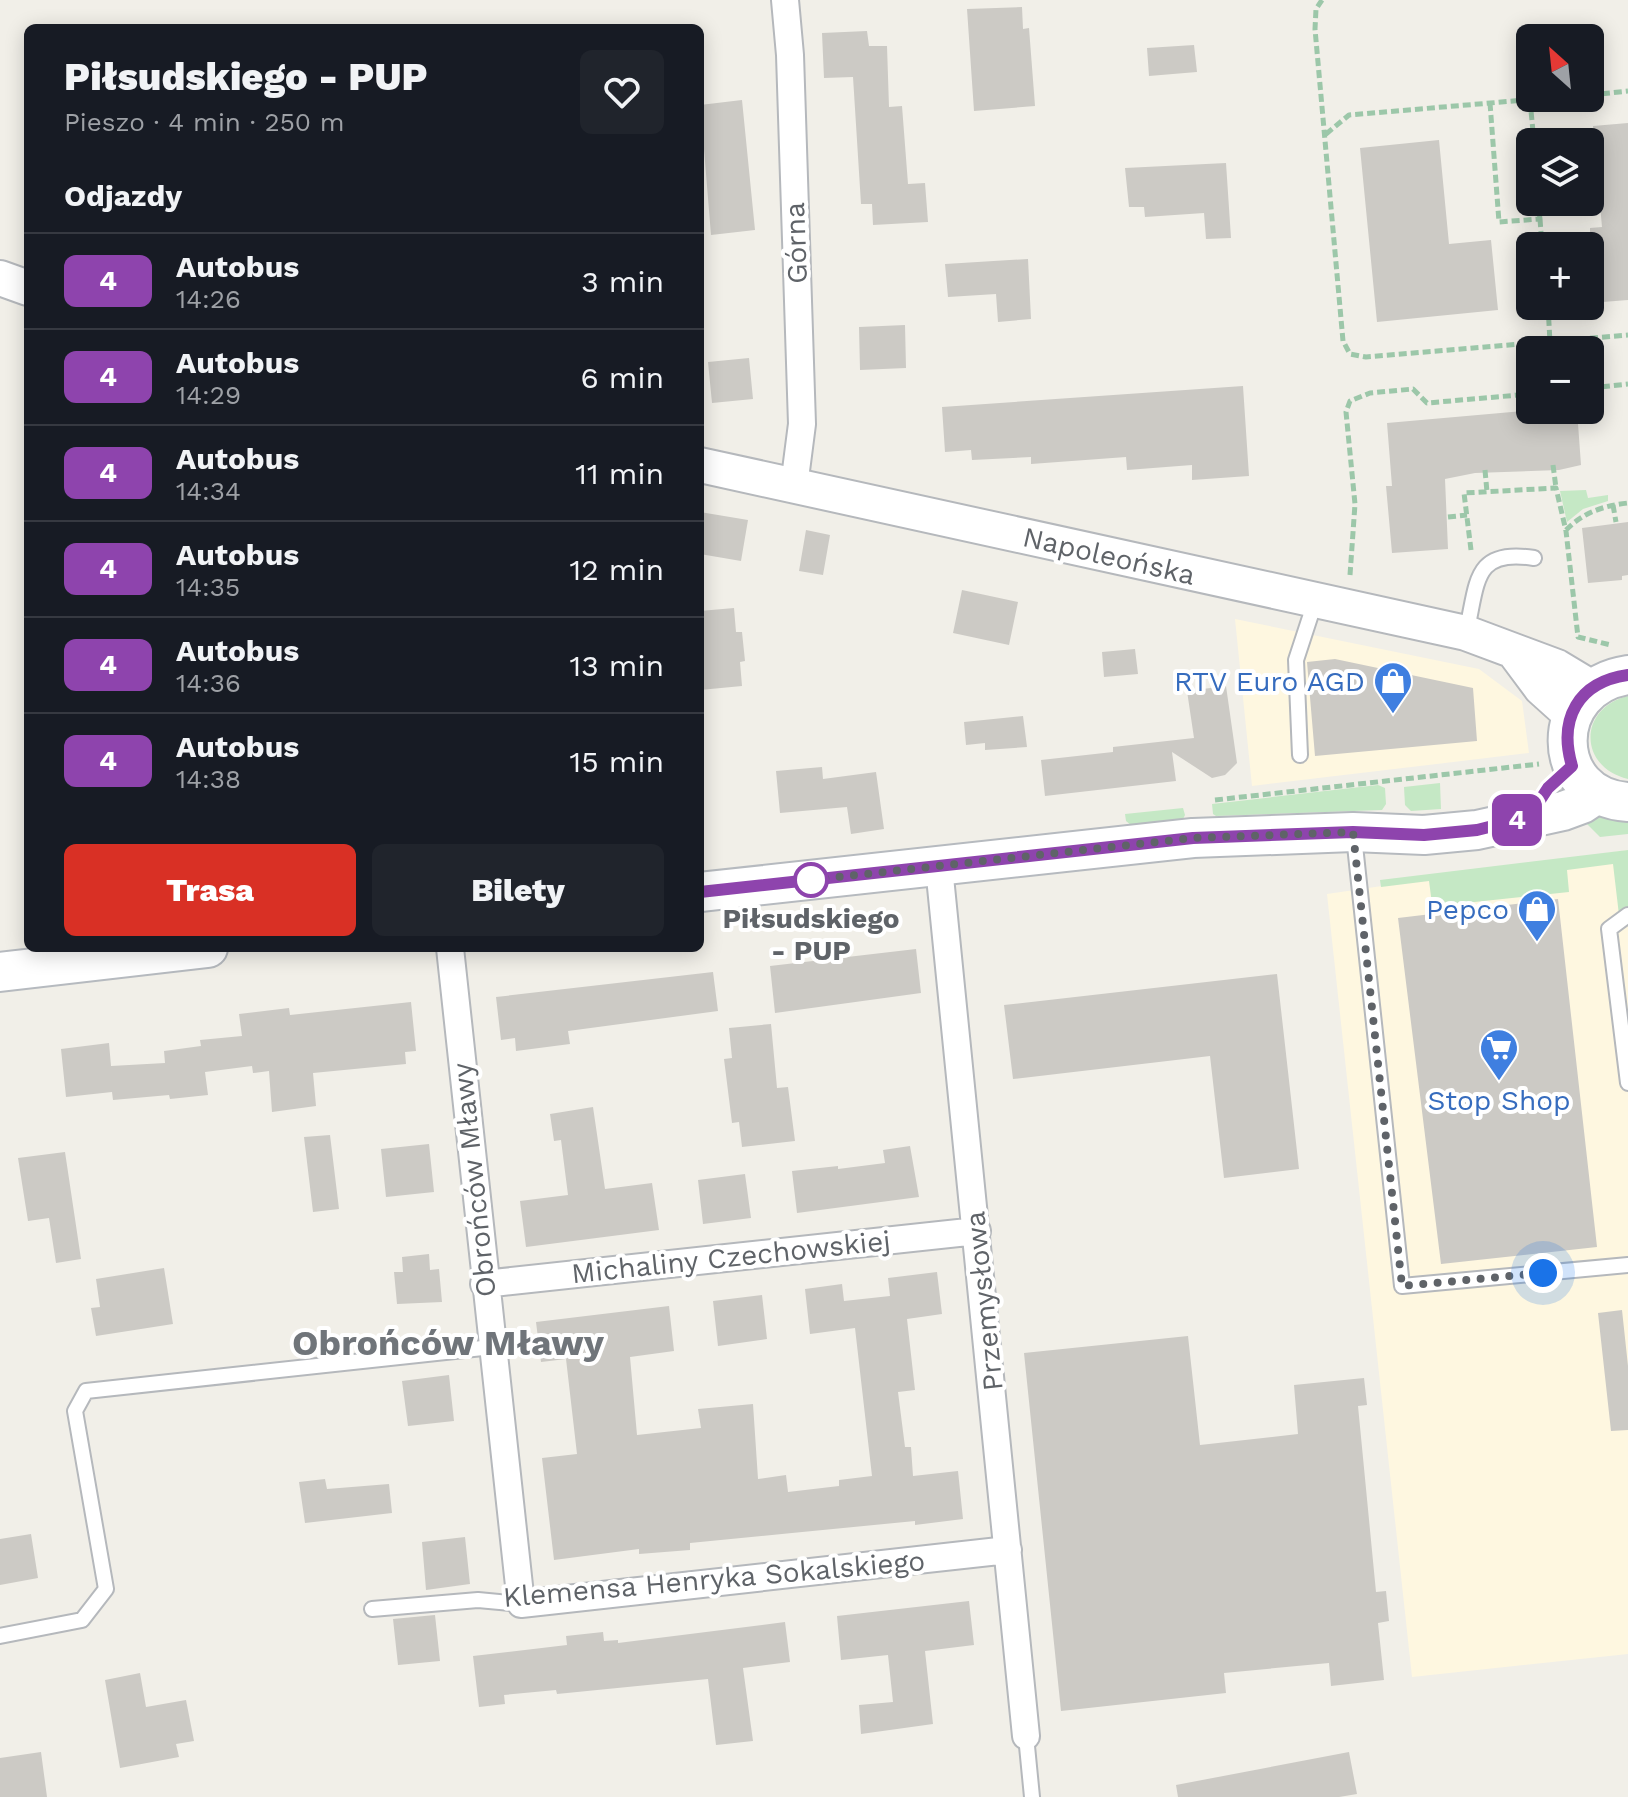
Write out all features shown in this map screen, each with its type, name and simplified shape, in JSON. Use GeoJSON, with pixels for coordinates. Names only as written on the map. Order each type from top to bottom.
{"type":"FeatureCollection","features":[{"type":"Feature","properties":{"kind":"main road"},"geometry":{"type":"LineString","coordinates":[[704,892],[1193,838],[1353,832],[1424,835],[1477,830],[1529,817],[1548,788],[1584,782],[1567,741],[1582,701],[1612,678],[1622,660]]}},
{"type":"Feature","properties":{"kind":"main road"},"geometry":{"type":"LineString","coordinates":[[0,972],[173,952]]}},
{"type":"Feature","properties":{"kind":"street","name":"Górna"},"geometry":{"type":"LineString","coordinates":[[785,0],[790,55],[802,424],[794,486]]}},
{"type":"Feature","properties":{"kind":"street"},"geometry":{"type":"LineString","coordinates":[[0,278],[24,287]]}},
{"type":"Feature","properties":{"kind":"street","name":"Napoleońska"},"geometry":{"type":"LineString","coordinates":[[704,466],[1466,633],[1557,667],[1582,701]]}},
{"type":"Feature","properties":{"kind":"street","name":"Przemysłowa"},"geometry":{"type":"LineString","coordinates":[[939,867],[1026,1736]]}},
{"type":"Feature","properties":{"kind":"street","name":"Obrońców Mławy"},"geometry":{"type":"LineString","coordinates":[[450,952],[521,1604]]}},
{"type":"Feature","properties":{"kind":"street","name":"Michaliny Czechowskiej"},"geometry":{"type":"LineString","coordinates":[[484,1284],[977,1231]]}},
{"type":"Feature","properties":{"kind":"street","name":"Klemensa Henryka Sokalskiego"},"geometry":{"type":"LineString","coordinates":[[521,1604],[1008,1550]]}},
{"type":"Feature","properties":{"kind":"lane"},"geometry":{"type":"LineString","coordinates":[[1466,633],[1480,572],[1496,558],[1512,555],[1534,558]]}},
{"type":"Feature","properties":{"kind":"lane"},"geometry":{"type":"LineString","coordinates":[[1300,755],[1296,660],[1315,602]]}},
{"type":"Feature","properties":{"kind":"lane"},"geometry":{"type":"LineString","coordinates":[[1353,832],[1402,1286],[1628,1265]]}},
{"type":"Feature","properties":{"kind":"lane"},"geometry":{"type":"LineString","coordinates":[[1628,915],[1609,929],[1628,1083]]}},
{"type":"Feature","properties":{"kind":"lane"},"geometry":{"type":"LineString","coordinates":[[0,1636],[82,1620],[106,1589],[75,1411],[86,1391],[492,1347]]}},
{"type":"Feature","properties":{"kind":"lane","name":"Klemensa Henryka Sokalskiego"},"geometry":{"type":"LineString","coordinates":[[372,1609],[478,1600],[521,1604]]}},
{"type":"Feature","properties":{"kind":"lane"},"geometry":{"type":"LineString","coordinates":[[1026,1736],[1032,1797]]}},
{"type":"Feature","properties":{"kind":"path"},"geometry":{"type":"LineString","coordinates":[[1322,0],[1316,9],[1315,29],[1343,341],[1350,354],[1366,357],[1516,345]]}},
{"type":"Feature","properties":{"kind":"path"},"geometry":{"type":"LineString","coordinates":[[1604,94],[1628,91]]}},
{"type":"Feature","properties":{"kind":"path"},"geometry":{"type":"LineString","coordinates":[[1326,134],[1349,115],[1516,101]]}},
{"type":"Feature","properties":{"kind":"path"},"geometry":{"type":"LineString","coordinates":[[1490,103],[1499,222],[1540,219]]}},
{"type":"Feature","properties":{"kind":"path"},"geometry":{"type":"LineString","coordinates":[[1540,216],[1541,232]]}},
{"type":"Feature","properties":{"kind":"path"},"geometry":{"type":"LineString","coordinates":[[1604,337],[1628,335]]}},
{"type":"Feature","properties":{"kind":"path"},"geometry":{"type":"LineString","coordinates":[[1604,387],[1628,384]]}},
{"type":"Feature","properties":{"kind":"path"},"geometry":{"type":"LineString","coordinates":[[1355,588],[1349,562],[1355,504],[1346,412],[1350,401],[1370,393],[1413,389],[1427,403],[1516,395]]}},
{"type":"Feature","properties":{"kind":"path"},"geometry":{"type":"LineString","coordinates":[[1553,465],[1556,488]]}},
{"type":"Feature","properties":{"kind":"path"},"geometry":{"type":"LineString","coordinates":[[1485,470],[1487,492]]}},
{"type":"Feature","properties":{"kind":"path"},"geometry":{"type":"LineString","coordinates":[[1566,531],[1579,517],[1628,503]]}},
{"type":"Feature","properties":{"kind":"path"},"geometry":{"type":"LineString","coordinates":[[1613,505],[1616,522]]}},
{"type":"Feature","properties":{"kind":"path"},"geometry":{"type":"LineString","coordinates":[[1448,517],[1467,515]]}},
{"type":"Feature","properties":{"kind":"path"},"geometry":{"type":"LineString","coordinates":[[1578,637],[1622,660]]}},
{"type":"Feature","properties":{"kind":"path"},"geometry":{"type":"LineString","coordinates":[[1213,800],[1584,782]]}},
{"type":"Feature","properties":{"kind":"shaded area"},"geometry":{"type":"Polygon","coordinates":[[[1235,619],[1479,669],[1522,701],[1529,753],[1252,786],[1235,619]]]}},
{"type":"Feature","properties":{"kind":"shaded area"},"geometry":{"type":"Polygon","coordinates":[[[1628,850],[1628,1654],[1412,1677],[1327,894],[1628,850]]]}},
{"type":"Feature","properties":{"kind":"green space"},"geometry":{"type":"Polygon","coordinates":[[[1586,490],[1588,498],[1608,495],[1608,501],[1583,509],[1567,522],[1560,491],[1586,490]]]}},
{"type":"Feature","properties":{"kind":"green space"},"geometry":{"type":"Polygon","coordinates":[[[1628,696],[1628,779],[1600,763],[1590,738],[1600,712],[1628,696]]]}},
{"type":"Feature","properties":{"kind":"green space"},"geometry":{"type":"Polygon","coordinates":[[[1440,783],[1441,809],[1411,811],[1405,805],[1404,787],[1440,783]]]}},
{"type":"Feature","properties":{"kind":"green space"},"geometry":{"type":"Polygon","coordinates":[[[1378,785],[1385,788],[1386,804],[1382,810],[1213,814],[1212,804],[1378,785]]]}},
{"type":"Feature","properties":{"kind":"green space"},"geometry":{"type":"Polygon","coordinates":[[[1183,808],[1183,819],[1132,826],[1126,821],[1125,814],[1183,808]]]}},
{"type":"Feature","properties":{"kind":"green space"},"geometry":{"type":"Polygon","coordinates":[[[1628,815],[1628,834],[1600,837],[1579,816],[1628,815]]]}},
{"type":"Feature","properties":{"kind":"green space"},"geometry":{"type":"Polygon","coordinates":[[[1628,850],[1628,910],[1619,915],[1613,864],[1567,870],[1569,892],[1437,906],[1432,904],[1429,881],[1381,887],[1380,880],[1628,850]]]}},
{"type":"Feature","properties":{"kind":"building"},"geometry":{"type":"Polygon","coordinates":[[[1022,7],[1023,29],[1029,28],[1035,106],[974,111],[967,9],[1022,7]]]}},
{"type":"Feature","properties":{"kind":"building"},"geometry":{"type":"Polygon","coordinates":[[[867,31],[869,46],[887,46],[889,107],[902,106],[908,184],[925,183],[928,222],[873,225],[872,204],[861,204],[853,77],[824,78],[822,33],[867,31]]]}},
{"type":"Feature","properties":{"kind":"building"},"geometry":{"type":"Polygon","coordinates":[[[1194,45],[1197,72],[1149,76],[1147,48],[1194,45]]]}},
{"type":"Feature","properties":{"kind":"building"},"geometry":{"type":"Polygon","coordinates":[[[742,100],[755,230],[711,235],[704,105],[742,100]]]}},
{"type":"Feature","properties":{"kind":"building"},"geometry":{"type":"Polygon","coordinates":[[[1628,123],[1628,300],[1604,302],[1604,232],[1590,232],[1590,228],[1602,227],[1601,216],[1604,216],[1604,128],[1593,126],[1628,123]]]}},
{"type":"Feature","properties":{"kind":"building"},"geometry":{"type":"Polygon","coordinates":[[[1439,140],[1449,244],[1491,240],[1498,310],[1377,322],[1360,148],[1439,140]]]}},
{"type":"Feature","properties":{"kind":"building"},"geometry":{"type":"Polygon","coordinates":[[[1226,163],[1231,238],[1206,239],[1204,213],[1145,217],[1144,207],[1129,207],[1125,168],[1226,163]]]}},
{"type":"Feature","properties":{"kind":"building"},"geometry":{"type":"Polygon","coordinates":[[[1028,259],[1031,319],[998,322],[996,294],[948,297],[945,264],[1028,259]]]}},
{"type":"Feature","properties":{"kind":"building"},"geometry":{"type":"Polygon","coordinates":[[[905,325],[906,368],[860,370],[859,327],[905,325]]]}},
{"type":"Feature","properties":{"kind":"building"},"geometry":{"type":"Polygon","coordinates":[[[749,358],[753,399],[712,403],[708,362],[749,358]]]}},
{"type":"Feature","properties":{"kind":"building"},"geometry":{"type":"Polygon","coordinates":[[[1243,386],[1249,476],[1192,480],[1192,465],[1127,470],[1126,457],[1031,464],[1031,457],[972,460],[971,450],[945,452],[942,407],[1243,386]]]}},
{"type":"Feature","properties":{"kind":"building"},"geometry":{"type":"Polygon","coordinates":[[[1516,412],[1516,424],[1578,424],[1581,465],[1559,470],[1475,473],[1445,479],[1448,549],[1392,553],[1386,486],[1392,486],[1387,423],[1516,412]]]}},
{"type":"Feature","properties":{"kind":"building"},"geometry":{"type":"Polygon","coordinates":[[[704,513],[748,520],[741,561],[704,555],[704,513]]]}},
{"type":"Feature","properties":{"kind":"building"},"geometry":{"type":"Polygon","coordinates":[[[1628,522],[1628,575],[1622,576],[1622,580],[1588,583],[1582,528],[1628,522]]]}},
{"type":"Feature","properties":{"kind":"building"},"geometry":{"type":"Polygon","coordinates":[[[806,530],[830,535],[823,575],[799,571],[806,530]]]}},
{"type":"Feature","properties":{"kind":"building"},"geometry":{"type":"Polygon","coordinates":[[[962,590],[1018,602],[1009,645],[953,633],[962,590]]]}},
{"type":"Feature","properties":{"kind":"building"},"geometry":{"type":"Polygon","coordinates":[[[734,608],[736,632],[742,632],[745,661],[740,662],[742,686],[704,690],[704,611],[734,608]]]}},
{"type":"Feature","properties":{"kind":"building"},"geometry":{"type":"Polygon","coordinates":[[[1135,649],[1138,674],[1104,677],[1102,652],[1135,649]]]}},
{"type":"Feature","properties":{"kind":"building","name":"RTV Euro AGD"},"geometry":{"type":"Polygon","coordinates":[[[1335,659],[1473,688],[1477,741],[1315,756],[1307,662],[1335,659]]]}},
{"type":"Feature","properties":{"kind":"building"},"geometry":{"type":"Polygon","coordinates":[[[1226,686],[1237,763],[1225,775],[1212,778],[1172,752],[1176,781],[1045,796],[1041,760],[1113,752],[1113,747],[1194,738],[1187,691],[1226,686]]]}},
{"type":"Feature","properties":{"kind":"building"},"geometry":{"type":"Polygon","coordinates":[[[1023,716],[1027,747],[985,750],[985,743],[966,745],[964,722],[1023,716]]]}},
{"type":"Feature","properties":{"kind":"building"},"geometry":{"type":"Polygon","coordinates":[[[822,767],[823,779],[876,772],[884,829],[851,834],[847,807],[780,813],[776,771],[822,767]]]}},
{"type":"Feature","properties":{"kind":"building","name":"Stop Shop"},"geometry":{"type":"Polygon","coordinates":[[[1558,899],[1597,1247],[1441,1264],[1398,918],[1558,899]]]}},
{"type":"Feature","properties":{"kind":"building"},"geometry":{"type":"Polygon","coordinates":[[[916,949],[921,993],[775,1013],[770,966],[916,949]]]}},
{"type":"Feature","properties":{"kind":"building"},"geometry":{"type":"Polygon","coordinates":[[[713,972],[718,1011],[568,1031],[570,1044],[516,1051],[515,1038],[501,1040],[496,997],[713,972]]]}},
{"type":"Feature","properties":{"kind":"building"},"geometry":{"type":"Polygon","coordinates":[[[1277,974],[1299,1169],[1224,1178],[1210,1056],[1013,1079],[1004,1005],[1277,974]]]}},
{"type":"Feature","properties":{"kind":"building"},"geometry":{"type":"Polygon","coordinates":[[[411,1002],[416,1051],[405,1052],[406,1064],[313,1073],[316,1106],[272,1112],[269,1071],[253,1073],[252,1066],[205,1072],[208,1095],[113,1100],[112,1092],[66,1097],[61,1049],[109,1043],[111,1066],[165,1063],[164,1051],[201,1046],[200,1040],[242,1036],[239,1014],[289,1008],[290,1015],[411,1002]]]}},
{"type":"Feature","properties":{"kind":"building"},"geometry":{"type":"Polygon","coordinates":[[[771,1024],[777,1088],[788,1087],[795,1141],[742,1147],[739,1122],[732,1123],[724,1059],[732,1058],[729,1028],[771,1024]]]}},
{"type":"Feature","properties":{"kind":"building"},"geometry":{"type":"Polygon","coordinates":[[[593,1107],[605,1189],[652,1183],[659,1230],[526,1247],[520,1201],[568,1195],[561,1140],[554,1141],[550,1114],[593,1107]]]}},
{"type":"Feature","properties":{"kind":"building"},"geometry":{"type":"Polygon","coordinates":[[[330,1135],[339,1209],[313,1212],[304,1137],[330,1135]]]}},
{"type":"Feature","properties":{"kind":"building"},"geometry":{"type":"Polygon","coordinates":[[[429,1144],[434,1192],[386,1197],[381,1149],[429,1144]]]}},
{"type":"Feature","properties":{"kind":"building"},"geometry":{"type":"Polygon","coordinates":[[[910,1146],[919,1197],[797,1213],[792,1171],[885,1163],[883,1150],[910,1146]]]}},
{"type":"Feature","properties":{"kind":"building"},"geometry":{"type":"Polygon","coordinates":[[[65,1152],[81,1259],[56,1263],[49,1218],[28,1221],[18,1158],[65,1152]]]}},
{"type":"Feature","properties":{"kind":"building"},"geometry":{"type":"Polygon","coordinates":[[[745,1174],[751,1218],[703,1224],[698,1180],[745,1174]]]}},
{"type":"Feature","properties":{"kind":"building"},"geometry":{"type":"Polygon","coordinates":[[[429,1254],[430,1270],[439,1269],[442,1302],[397,1304],[394,1272],[403,1272],[402,1257],[429,1254]]]}},
{"type":"Feature","properties":{"kind":"building"},"geometry":{"type":"Polygon","coordinates":[[[164,1268],[173,1324],[96,1336],[91,1308],[100,1307],[96,1279],[164,1268]]]}},
{"type":"Feature","properties":{"kind":"building"},"geometry":{"type":"Polygon","coordinates":[[[937,1272],[942,1314],[907,1319],[915,1390],[898,1392],[905,1447],[911,1447],[913,1476],[958,1471],[963,1519],[690,1543],[690,1550],[639,1554],[639,1549],[554,1560],[542,1458],[577,1454],[566,1359],[541,1362],[536,1322],[669,1306],[674,1351],[630,1357],[637,1435],[701,1428],[698,1409],[753,1404],[758,1479],[786,1475],[788,1492],[839,1486],[839,1480],[872,1476],[855,1328],[810,1334],[805,1289],[842,1284],[844,1301],[890,1296],[888,1278],[937,1272]]]}},
{"type":"Feature","properties":{"kind":"building"},"geometry":{"type":"Polygon","coordinates":[[[762,1295],[767,1339],[718,1346],[713,1301],[762,1295]]]}},
{"type":"Feature","properties":{"kind":"building"},"geometry":{"type":"Polygon","coordinates":[[[1622,1310],[1628,1366],[1628,1430],[1611,1431],[1598,1313],[1622,1310]]]}},
{"type":"Feature","properties":{"kind":"building"},"geometry":{"type":"Polygon","coordinates":[[[1188,1336],[1200,1445],[1298,1434],[1294,1385],[1364,1378],[1367,1405],[1358,1406],[1376,1592],[1386,1591],[1389,1621],[1378,1623],[1384,1680],[1331,1686],[1329,1663],[1224,1673],[1226,1693],[1061,1711],[1024,1353],[1188,1336]]]}},
{"type":"Feature","properties":{"kind":"building"},"geometry":{"type":"Polygon","coordinates":[[[449,1375],[454,1421],[408,1426],[402,1381],[449,1375]]]}},
{"type":"Feature","properties":{"kind":"building"},"geometry":{"type":"Polygon","coordinates":[[[325,1479],[327,1489],[389,1484],[392,1513],[305,1523],[299,1482],[325,1479]]]}},
{"type":"Feature","properties":{"kind":"building"},"geometry":{"type":"Polygon","coordinates":[[[31,1534],[38,1578],[0,1585],[0,1539],[31,1534]]]}},
{"type":"Feature","properties":{"kind":"building"},"geometry":{"type":"Polygon","coordinates":[[[465,1537],[470,1584],[426,1590],[422,1542],[465,1537]]]}},
{"type":"Feature","properties":{"kind":"building"},"geometry":{"type":"Polygon","coordinates":[[[969,1601],[974,1645],[925,1651],[933,1724],[861,1734],[859,1705],[893,1702],[888,1655],[841,1660],[837,1616],[969,1601]]]}},
{"type":"Feature","properties":{"kind":"building"},"geometry":{"type":"Polygon","coordinates":[[[435,1615],[440,1661],[398,1665],[393,1619],[435,1615]]]}},
{"type":"Feature","properties":{"kind":"building"},"geometry":{"type":"Polygon","coordinates":[[[785,1622],[790,1662],[743,1668],[753,1741],[716,1745],[708,1679],[557,1694],[556,1690],[504,1695],[505,1704],[479,1707],[473,1656],[567,1645],[566,1636],[603,1632],[604,1641],[618,1640],[618,1643],[785,1622]]]}},
{"type":"Feature","properties":{"kind":"building"},"geometry":{"type":"Polygon","coordinates":[[[140,1673],[146,1707],[186,1700],[194,1741],[176,1744],[179,1757],[120,1768],[105,1680],[140,1673]]]}},
{"type":"Feature","properties":{"kind":"building"},"geometry":{"type":"Polygon","coordinates":[[[41,1752],[47,1797],[0,1797],[0,1758],[41,1752]]]}},
{"type":"Feature","properties":{"kind":"building"},"geometry":{"type":"Polygon","coordinates":[[[1349,1752],[1357,1794],[1339,1797],[1178,1797],[1176,1785],[1349,1752]]]}},
{"type":"Feature","properties":{"kind":"bus line","name":"4"},"geometry":{"type":"LineString","coordinates":[[704,892],[1193,838],[1353,832],[1424,835],[1477,830],[1529,817],[1548,788],[1572,766],[1567,749],[1567,732],[1571,715],[1580,700],[1592,688],[1612,678],[1628,675]]}},
{"type":"Feature","properties":{"kind":"place","name":"RTV Euro AGD"},"geometry":{"type":"Point","coordinates":[1393,715]}},
{"type":"Feature","properties":{"kind":"place","name":"Piłsudskiego - PUP"},"geometry":{"type":"Point","coordinates":[811,880]}},
{"type":"Feature","properties":{"kind":"place","name":"Pepco"},"geometry":{"type":"Point","coordinates":[1537,943]}},
{"type":"Feature","properties":{"kind":"place","name":"Stop Shop"},"geometry":{"type":"Point","coordinates":[1499,1082]}},
{"type":"Feature","properties":{"kind":"district","name":"Obrońców Mławy"},"geometry":{"type":"Point","coordinates":[448,1343]}},
{"type":"Feature","properties":{"kind":"route"},"geometry":{"type":"LineString","coordinates":[[811,880],[1193,838],[1353,832],[1360,874],[1402,1286],[1543,1273]]}}]}
